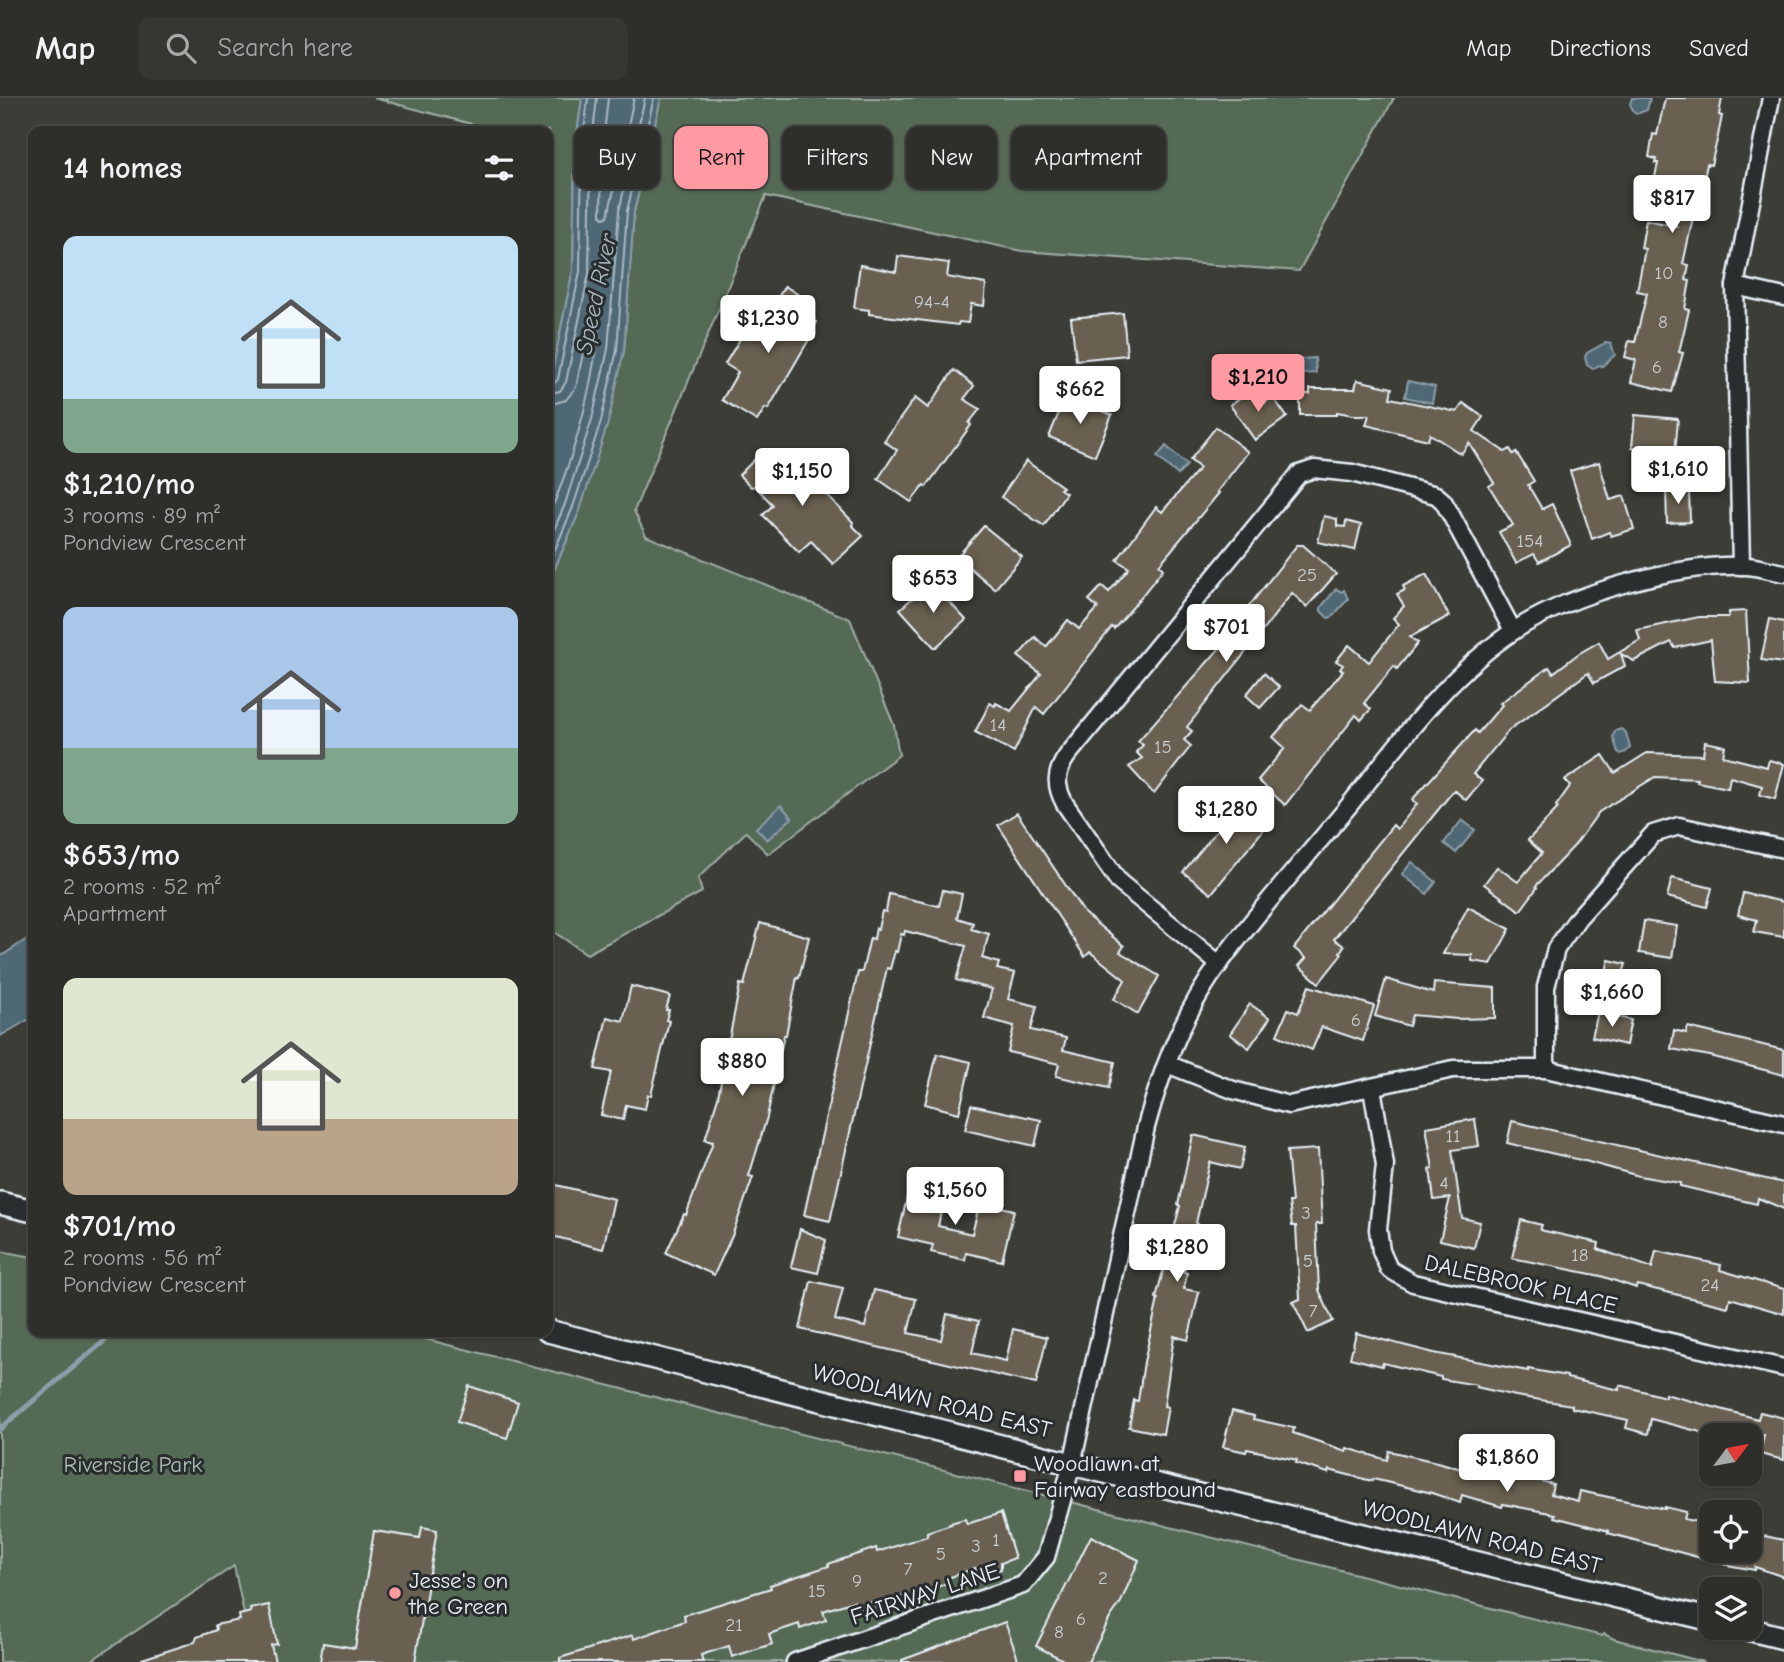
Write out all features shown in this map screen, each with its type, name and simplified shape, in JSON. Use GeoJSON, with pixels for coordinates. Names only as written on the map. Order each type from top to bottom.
{"type":"FeatureCollection","features":[{"type":"Feature","properties":{"kind":"main road"},"geometry":{"type":"LineString","coordinates":[[0,1203],[28,1210]]}},
{"type":"Feature","properties":{"kind":"main road","name":"WOODLAWN ROAD EAST"},"geometry":{"type":"LineString","coordinates":[[553,1332],[1072,1464],[1699,1617]]}},
{"type":"Feature","properties":{"kind":"main road"},"geometry":{"type":"LineString","coordinates":[[1762,1632],[1784,1637]]}},
{"type":"Feature","properties":{"kind":"street"},"geometry":{"type":"LineString","coordinates":[[1741,566],[1735,286],[1771,98]]}},
{"type":"Feature","properties":{"kind":"street"},"geometry":{"type":"LineString","coordinates":[[1735,286],[1784,297]]}},
{"type":"Feature","properties":{"kind":"street"},"geometry":{"type":"LineString","coordinates":[[1219,964],[1119,882],[1065,804],[1058,792],[1056,778],[1059,767],[1067,756],[1299,474],[1314,469],[1352,473],[1436,495],[1451,515],[1513,631]]}},
{"type":"Feature","properties":{"kind":"street","name":"FAIRWAY LANE"},"geometry":{"type":"LineString","coordinates":[[795,1662],[1023,1585],[1045,1557],[1072,1464],[1154,1095],[1190,1013],[1219,964],[1429,706],[1471,665],[1513,631],[1560,607],[1619,585],[1687,572],[1741,566],[1784,573]]}},
{"type":"Feature","properties":{"kind":"street"},"geometry":{"type":"LineString","coordinates":[[1546,1069],[1546,987],[1556,948],[1578,918],[1653,834],[1679,826],[1784,849]]}},
{"type":"Feature","properties":{"kind":"street"},"geometry":{"type":"LineString","coordinates":[[1167,1064],[1233,1090],[1289,1105],[1453,1069],[1546,1069],[1784,1124]]}},
{"type":"Feature","properties":{"kind":"street","name":"DALEBROOK PLACE"},"geometry":{"type":"LineString","coordinates":[[1372,1088],[1385,1165],[1378,1228],[1381,1251],[1389,1269],[1413,1283],[1784,1368]]}},
{"type":"Feature","properties":{"kind":"green space"},"geometry":{"type":"Polygon","coordinates":[[[374,98],[582,98],[578,126],[574,126],[573,270],[553,368],[553,126],[475,126],[374,98]]]}},
{"type":"Feature","properties":{"kind":"green space"},"geometry":{"type":"Polygon","coordinates":[[[661,98],[1394,98],[1299,271],[1022,251],[766,196],[634,511],[646,536],[850,619],[894,725],[899,755],[768,854],[746,832],[698,878],[702,892],[587,954],[553,931],[553,572],[580,510],[624,351],[634,212],[639,189],[660,189],[660,126],[654,126],[661,98]]]}},
{"type":"Feature","properties":{"kind":"green space","name":"Riverside Park"},"geometry":{"type":"Polygon","coordinates":[[[0,1251],[28,1256],[28,1337],[417,1337],[1602,1636],[1604,1634],[1614,1639],[1704,1662],[254,1662],[234,1566],[89,1662],[0,1662],[0,1251]]]}},
{"type":"Feature","properties":{"kind":"water"},"geometry":{"type":"Polygon","coordinates":[[[582,98],[661,98],[654,126],[578,126],[582,98]]]}},
{"type":"Feature","properties":{"kind":"water"},"geometry":{"type":"Polygon","coordinates":[[[1632,98],[1650,98],[1647,110],[1634,112],[1630,104],[1632,98]]]}},
{"type":"Feature","properties":{"kind":"water","name":"Speed River"},"geometry":{"type":"Polygon","coordinates":[[[574,189],[639,189],[634,212],[624,351],[608,423],[580,510],[553,572],[553,368],[573,270],[574,189]]]}},
{"type":"Feature","properties":{"kind":"water"},"geometry":{"type":"Polygon","coordinates":[[[1605,343],[1611,344],[1615,355],[1602,366],[1593,369],[1587,365],[1585,357],[1587,353],[1605,343]]]}},
{"type":"Feature","properties":{"kind":"water"},"geometry":{"type":"Polygon","coordinates":[[[1315,358],[1316,373],[1287,375],[1287,360],[1315,358]]]}},
{"type":"Feature","properties":{"kind":"water"},"geometry":{"type":"Polygon","coordinates":[[[1408,381],[1435,387],[1432,403],[1405,397],[1408,381]]]}},
{"type":"Feature","properties":{"kind":"water"},"geometry":{"type":"Polygon","coordinates":[[[1166,446],[1187,465],[1178,475],[1157,457],[1166,446]]]}},
{"type":"Feature","properties":{"kind":"water"},"geometry":{"type":"Polygon","coordinates":[[[1336,589],[1342,592],[1344,590],[1348,599],[1328,618],[1321,611],[1321,607],[1336,589]]]}},
{"type":"Feature","properties":{"kind":"water"},"geometry":{"type":"Polygon","coordinates":[[[1621,729],[1626,733],[1630,748],[1621,754],[1613,737],[1615,731],[1621,729]]]}},
{"type":"Feature","properties":{"kind":"water"},"geometry":{"type":"Polygon","coordinates":[[[781,805],[792,818],[767,840],[756,828],[781,805]]]}},
{"type":"Feature","properties":{"kind":"water"},"geometry":{"type":"Polygon","coordinates":[[[1462,820],[1475,830],[1456,853],[1444,843],[1462,820]]]}},
{"type":"Feature","properties":{"kind":"water"},"geometry":{"type":"Polygon","coordinates":[[[1412,862],[1436,882],[1427,894],[1402,874],[1412,862]]]}},
{"type":"Feature","properties":{"kind":"water"},"geometry":{"type":"Polygon","coordinates":[[[28,938],[28,1020],[0,1036],[0,957],[28,938]]]}},
{"type":"Feature","properties":{"kind":"building"},"geometry":{"type":"Polygon","coordinates":[[[1665,98],[1722,98],[1718,136],[1711,165],[1707,164],[1683,264],[1689,265],[1686,280],[1690,281],[1685,309],[1689,310],[1679,352],[1683,353],[1672,392],[1631,382],[1636,360],[1625,357],[1629,341],[1635,342],[1647,293],[1637,291],[1645,249],[1641,248],[1646,220],[1676,226],[1651,195],[1658,163],[1655,163],[1656,159],[1649,157],[1653,134],[1657,135],[1665,98]]]}},
{"type":"Feature","properties":{"kind":"building"},"geometry":{"type":"Polygon","coordinates":[[[898,256],[949,263],[947,277],[986,284],[984,306],[971,304],[968,323],[959,322],[958,325],[869,314],[869,310],[854,308],[860,265],[896,272],[898,256]]]}},
{"type":"Feature","properties":{"kind":"building"},"geometry":{"type":"Polygon","coordinates":[[[785,286],[805,299],[798,311],[817,322],[768,409],[765,408],[757,421],[722,400],[738,372],[725,364],[752,319],[761,325],[785,286]]]}},
{"type":"Feature","properties":{"kind":"building"},"geometry":{"type":"Polygon","coordinates":[[[1123,313],[1127,355],[1076,360],[1071,318],[1123,313]]]}},
{"type":"Feature","properties":{"kind":"building"},"geometry":{"type":"Polygon","coordinates":[[[954,370],[974,386],[964,399],[980,409],[926,487],[924,485],[911,502],[878,479],[897,450],[884,441],[915,398],[928,408],[954,370]]]}},
{"type":"Feature","properties":{"kind":"building"},"geometry":{"type":"Polygon","coordinates":[[[1357,380],[1392,388],[1390,398],[1457,412],[1463,403],[1483,417],[1474,431],[1505,452],[1510,449],[1513,454],[1516,452],[1534,481],[1528,485],[1542,509],[1552,504],[1571,545],[1539,562],[1534,554],[1516,563],[1499,532],[1513,525],[1489,486],[1494,483],[1469,443],[1461,454],[1430,434],[1428,440],[1366,425],[1369,415],[1337,412],[1337,415],[1300,415],[1300,394],[1310,394],[1310,389],[1355,389],[1357,380]]]}},
{"type":"Feature","properties":{"kind":"building"},"geometry":{"type":"Polygon","coordinates":[[[1251,390],[1262,405],[1273,397],[1287,417],[1255,440],[1230,405],[1251,390]]]}},
{"type":"Feature","properties":{"kind":"building"},"geometry":{"type":"Polygon","coordinates":[[[1066,395],[1112,415],[1095,456],[1049,437],[1066,395]]]}},
{"type":"Feature","properties":{"kind":"building"},"geometry":{"type":"Polygon","coordinates":[[[1635,415],[1678,419],[1675,454],[1668,453],[1669,489],[1647,490],[1646,451],[1632,447],[1635,415]]]}},
{"type":"Feature","properties":{"kind":"building"},"geometry":{"type":"Polygon","coordinates":[[[1216,427],[1248,452],[1217,492],[1219,493],[1159,565],[1163,569],[1114,629],[1112,627],[1044,714],[1036,707],[1014,752],[975,732],[990,703],[995,706],[996,703],[1011,711],[1041,674],[1018,656],[1035,637],[1046,647],[1068,620],[1079,629],[1098,608],[1089,600],[1102,586],[1109,592],[1129,568],[1117,560],[1156,507],[1162,512],[1200,468],[1190,460],[1216,427]]]}},
{"type":"Feature","properties":{"kind":"building"},"geometry":{"type":"Polygon","coordinates":[[[782,453],[792,463],[794,461],[853,522],[852,525],[863,536],[833,564],[811,541],[799,552],[763,515],[773,505],[755,486],[751,487],[739,475],[756,458],[766,468],[782,453]]]}},
{"type":"Feature","properties":{"kind":"building"},"geometry":{"type":"Polygon","coordinates":[[[1026,461],[1063,487],[1060,489],[1066,493],[1044,526],[1001,497],[1026,461]]]}},
{"type":"Feature","properties":{"kind":"building"},"geometry":{"type":"Polygon","coordinates":[[[1599,462],[1610,500],[1624,496],[1634,529],[1611,536],[1609,532],[1592,539],[1570,471],[1599,462]]]}},
{"type":"Feature","properties":{"kind":"building"},"geometry":{"type":"Polygon","coordinates":[[[1689,490],[1690,522],[1667,523],[1666,491],[1689,490]]]}},
{"type":"Feature","properties":{"kind":"building"},"geometry":{"type":"Polygon","coordinates":[[[1324,516],[1337,519],[1337,526],[1345,527],[1346,521],[1361,525],[1355,550],[1318,542],[1324,516]]]}},
{"type":"Feature","properties":{"kind":"building"},"geometry":{"type":"Polygon","coordinates":[[[984,526],[1022,557],[995,589],[957,557],[984,526]]]}},
{"type":"Feature","properties":{"kind":"building"},"geometry":{"type":"Polygon","coordinates":[[[1297,545],[1303,545],[1336,574],[1307,607],[1292,593],[1187,727],[1192,731],[1184,740],[1191,746],[1154,794],[1129,767],[1142,758],[1136,752],[1143,745],[1138,741],[1227,640],[1225,637],[1297,545]]]}},
{"type":"Feature","properties":{"kind":"building"},"geometry":{"type":"Polygon","coordinates":[[[1426,574],[1449,616],[1410,637],[1418,643],[1397,669],[1394,666],[1364,703],[1371,709],[1361,720],[1356,715],[1285,805],[1258,780],[1285,748],[1273,737],[1302,704],[1310,710],[1343,671],[1340,669],[1343,665],[1336,661],[1349,645],[1369,662],[1399,624],[1393,618],[1404,606],[1397,594],[1405,590],[1403,586],[1426,574]]]}},
{"type":"Feature","properties":{"kind":"building"},"geometry":{"type":"Polygon","coordinates":[[[931,582],[966,620],[935,648],[900,609],[931,582]]]}},
{"type":"Feature","properties":{"kind":"building"},"geometry":{"type":"Polygon","coordinates":[[[1746,611],[1750,683],[1715,681],[1711,640],[1675,648],[1671,642],[1634,661],[1621,654],[1625,666],[1594,683],[1588,673],[1509,730],[1473,774],[1482,781],[1466,800],[1454,790],[1334,939],[1344,946],[1340,952],[1342,954],[1319,983],[1299,966],[1306,958],[1294,948],[1393,825],[1397,829],[1417,804],[1412,800],[1475,730],[1478,733],[1502,705],[1500,703],[1549,667],[1553,673],[1599,642],[1608,659],[1640,640],[1637,630],[1699,617],[1729,617],[1729,612],[1746,611]]]}},
{"type":"Feature","properties":{"kind":"building"},"geometry":{"type":"Polygon","coordinates":[[[1770,619],[1784,622],[1784,663],[1761,660],[1770,619]]]}},
{"type":"Feature","properties":{"kind":"building"},"geometry":{"type":"Polygon","coordinates":[[[1264,673],[1279,687],[1260,708],[1246,695],[1264,673]]]}},
{"type":"Feature","properties":{"kind":"building"},"geometry":{"type":"Polygon","coordinates":[[[1705,742],[1725,746],[1723,756],[1767,767],[1769,760],[1784,764],[1775,799],[1760,795],[1762,786],[1730,777],[1728,788],[1697,782],[1698,779],[1655,777],[1599,812],[1575,845],[1536,886],[1520,911],[1484,884],[1497,867],[1518,882],[1542,853],[1528,840],[1558,808],[1556,806],[1570,786],[1565,780],[1603,755],[1615,773],[1647,753],[1703,755],[1705,742]]]}},
{"type":"Feature","properties":{"kind":"building"},"geometry":{"type":"Polygon","coordinates":[[[1239,799],[1269,823],[1211,894],[1183,872],[1239,799]]]}},
{"type":"Feature","properties":{"kind":"building"},"geometry":{"type":"Polygon","coordinates":[[[1017,813],[1085,914],[1124,946],[1120,952],[1159,976],[1138,1014],[1114,999],[1125,980],[1090,952],[1085,957],[998,825],[1017,813]]]}},
{"type":"Feature","properties":{"kind":"building"},"geometry":{"type":"Polygon","coordinates":[[[1672,878],[1712,888],[1707,907],[1667,897],[1672,878]]]}},
{"type":"Feature","properties":{"kind":"building"},"geometry":{"type":"Polygon","coordinates":[[[943,890],[962,894],[957,918],[973,923],[971,929],[989,934],[982,958],[999,963],[997,969],[1015,973],[1008,999],[1037,1006],[1031,1030],[1066,1038],[1063,1050],[1115,1062],[1109,1088],[1056,1076],[1059,1064],[1008,1052],[1014,1026],[984,1018],[992,989],[956,980],[966,946],[905,931],[904,935],[901,934],[890,969],[887,968],[830,1221],[804,1215],[858,972],[862,972],[870,938],[874,939],[882,911],[886,912],[889,894],[939,906],[943,890]]]}},
{"type":"Feature","properties":{"kind":"building"},"geometry":{"type":"Polygon","coordinates":[[[1743,893],[1784,902],[1784,937],[1754,932],[1757,920],[1738,915],[1743,893]]]}},
{"type":"Feature","properties":{"kind":"building"},"geometry":{"type":"Polygon","coordinates":[[[1468,907],[1510,929],[1491,964],[1472,961],[1472,955],[1443,954],[1468,907]]]}},
{"type":"Feature","properties":{"kind":"building"},"geometry":{"type":"Polygon","coordinates":[[[1644,921],[1677,926],[1672,958],[1639,953],[1644,921]]]}},
{"type":"Feature","properties":{"kind":"building"},"geometry":{"type":"Polygon","coordinates":[[[760,923],[809,937],[799,978],[797,977],[767,1117],[749,1176],[753,1177],[732,1236],[714,1275],[666,1253],[684,1214],[686,1215],[713,1142],[705,1140],[718,1097],[740,984],[744,985],[760,923]]]}},
{"type":"Feature","properties":{"kind":"building"},"geometry":{"type":"Polygon","coordinates":[[[1609,960],[1626,964],[1618,989],[1602,984],[1609,960]]]}},
{"type":"Feature","properties":{"kind":"building"},"geometry":{"type":"Polygon","coordinates":[[[1386,979],[1433,993],[1434,983],[1495,988],[1495,1018],[1457,1019],[1412,1015],[1409,1026],[1375,1016],[1386,979]]]}},
{"type":"Feature","properties":{"kind":"building"},"geometry":{"type":"Polygon","coordinates":[[[631,986],[670,996],[666,1010],[669,1010],[666,1020],[669,1021],[651,1095],[648,1095],[645,1109],[626,1105],[623,1120],[601,1115],[611,1072],[595,1069],[607,1017],[623,1021],[631,986]]]}},
{"type":"Feature","properties":{"kind":"building"},"geometry":{"type":"Polygon","coordinates":[[[1309,986],[1374,1006],[1363,1041],[1322,1027],[1312,1050],[1277,1035],[1288,1009],[1298,1013],[1309,986]]]}},
{"type":"Feature","properties":{"kind":"building"},"geometry":{"type":"Polygon","coordinates":[[[1250,1004],[1270,1018],[1249,1048],[1230,1034],[1250,1004]]]}},
{"type":"Feature","properties":{"kind":"building"},"geometry":{"type":"Polygon","coordinates":[[[1598,1012],[1631,1020],[1626,1045],[1592,1037],[1598,1012]]]}},
{"type":"Feature","properties":{"kind":"building"},"geometry":{"type":"Polygon","coordinates":[[[1688,1027],[1784,1050],[1784,1075],[1671,1049],[1674,1030],[1686,1033],[1688,1027]]]}},
{"type":"Feature","properties":{"kind":"building"},"geometry":{"type":"Polygon","coordinates":[[[937,1054],[971,1062],[959,1113],[925,1104],[937,1054]]]}},
{"type":"Feature","properties":{"kind":"building"},"geometry":{"type":"Polygon","coordinates":[[[971,1105],[1041,1120],[1035,1146],[965,1130],[971,1105]]]}},
{"type":"Feature","properties":{"kind":"building"},"geometry":{"type":"Polygon","coordinates":[[[1475,1119],[1479,1146],[1452,1150],[1462,1218],[1480,1222],[1474,1248],[1440,1240],[1450,1198],[1434,1200],[1430,1169],[1433,1169],[1426,1127],[1475,1119]]]}},
{"type":"Feature","properties":{"kind":"building"},"geometry":{"type":"Polygon","coordinates":[[[1512,1121],[1784,1183],[1784,1209],[1758,1198],[1757,1204],[1680,1186],[1680,1183],[1639,1176],[1507,1143],[1512,1121]]]}},
{"type":"Feature","properties":{"kind":"building"},"geometry":{"type":"Polygon","coordinates":[[[1193,1135],[1245,1147],[1240,1169],[1210,1162],[1196,1223],[1198,1224],[1184,1272],[1187,1273],[1184,1289],[1199,1292],[1188,1340],[1174,1336],[1164,1406],[1168,1407],[1163,1434],[1129,1427],[1134,1400],[1138,1401],[1158,1299],[1156,1298],[1180,1206],[1178,1205],[1193,1135]]]}},
{"type":"Feature","properties":{"kind":"building"},"geometry":{"type":"Polygon","coordinates":[[[1318,1149],[1322,1224],[1316,1224],[1319,1290],[1333,1321],[1308,1333],[1293,1302],[1300,1299],[1296,1226],[1292,1226],[1289,1202],[1292,1202],[1287,1151],[1318,1149]]]}},
{"type":"Feature","properties":{"kind":"building"},"geometry":{"type":"Polygon","coordinates":[[[553,1184],[614,1199],[603,1249],[553,1236],[553,1184]]]}},
{"type":"Feature","properties":{"kind":"building"},"geometry":{"type":"Polygon","coordinates":[[[910,1184],[945,1193],[938,1226],[972,1234],[980,1202],[1014,1210],[1002,1261],[966,1253],[965,1260],[931,1252],[933,1245],[898,1237],[910,1184]]]}},
{"type":"Feature","properties":{"kind":"building"},"geometry":{"type":"Polygon","coordinates":[[[1521,1220],[1542,1225],[1540,1230],[1599,1243],[1598,1249],[1652,1268],[1656,1251],[1721,1265],[1720,1270],[1784,1289],[1784,1314],[1730,1298],[1728,1307],[1637,1285],[1636,1288],[1601,1276],[1512,1258],[1521,1220]]]}},
{"type":"Feature","properties":{"kind":"building"},"geometry":{"type":"Polygon","coordinates":[[[800,1229],[826,1240],[818,1273],[791,1267],[800,1229]]]}},
{"type":"Feature","properties":{"kind":"building"},"geometry":{"type":"Polygon","coordinates":[[[811,1281],[843,1288],[835,1320],[865,1327],[874,1290],[916,1299],[908,1333],[941,1340],[947,1314],[979,1321],[972,1353],[1006,1361],[1013,1329],[1047,1337],[1036,1384],[800,1329],[811,1281]]]}},
{"type":"Feature","properties":{"kind":"building"},"geometry":{"type":"Polygon","coordinates":[[[1356,1333],[1434,1353],[1567,1376],[1619,1390],[1620,1385],[1665,1397],[1665,1394],[1758,1419],[1760,1412],[1784,1418],[1784,1460],[1762,1454],[1762,1423],[1699,1423],[1699,1432],[1651,1419],[1648,1434],[1626,1428],[1628,1420],[1572,1408],[1572,1405],[1516,1396],[1383,1363],[1382,1366],[1350,1358],[1356,1333]]]}},
{"type":"Feature","properties":{"kind":"building"},"geometry":{"type":"Polygon","coordinates":[[[469,1386],[518,1402],[507,1438],[457,1422],[469,1386]]]}},
{"type":"Feature","properties":{"kind":"building"},"geometry":{"type":"Polygon","coordinates":[[[1232,1411],[1254,1416],[1253,1419],[1294,1428],[1293,1433],[1346,1451],[1347,1448],[1387,1460],[1389,1451],[1489,1477],[1491,1469],[1553,1484],[1551,1494],[1578,1501],[1580,1491],[1665,1507],[1686,1512],[1684,1519],[1699,1522],[1699,1557],[1554,1517],[1555,1514],[1503,1504],[1502,1507],[1462,1495],[1460,1503],[1432,1493],[1373,1479],[1372,1481],[1329,1470],[1328,1473],[1296,1463],[1297,1460],[1247,1449],[1246,1452],[1223,1447],[1232,1411]]]}},
{"type":"Feature","properties":{"kind":"building"},"geometry":{"type":"Polygon","coordinates":[[[1001,1513],[1015,1558],[1001,1563],[1001,1569],[977,1576],[975,1568],[945,1579],[947,1583],[908,1599],[907,1595],[875,1606],[873,1602],[856,1607],[854,1601],[823,1611],[826,1620],[800,1629],[799,1624],[769,1634],[772,1644],[732,1657],[729,1646],[701,1655],[703,1662],[560,1662],[560,1658],[633,1635],[634,1639],[685,1621],[684,1615],[771,1588],[770,1585],[829,1566],[828,1564],[876,1548],[877,1552],[927,1536],[927,1532],[950,1523],[965,1519],[967,1524],[1001,1513]]]}},
{"type":"Feature","properties":{"kind":"building","name":"Jesse's on the Green"},"geometry":{"type":"Polygon","coordinates":[[[422,1527],[437,1530],[415,1662],[320,1662],[323,1643],[355,1648],[374,1531],[420,1538],[422,1527]]]}},
{"type":"Feature","properties":{"kind":"building"},"geometry":{"type":"Polygon","coordinates":[[[1762,1535],[1784,1540],[1784,1577],[1755,1567],[1755,1570],[1720,1563],[1762,1563],[1762,1535]]]}},
{"type":"Feature","properties":{"kind":"building"},"geometry":{"type":"Polygon","coordinates":[[[1091,1536],[1139,1560],[1121,1602],[1088,1662],[1067,1662],[1036,1646],[1091,1536]]]}},
{"type":"Feature","properties":{"kind":"building"},"geometry":{"type":"Polygon","coordinates":[[[269,1605],[277,1644],[271,1645],[275,1662],[142,1662],[142,1659],[195,1642],[197,1637],[216,1630],[215,1625],[240,1620],[239,1615],[251,1612],[250,1609],[269,1605]]]}},
{"type":"Feature","properties":{"kind":"building"},"geometry":{"type":"Polygon","coordinates":[[[1005,1622],[1019,1662],[902,1662],[902,1660],[1005,1622]]]}},
{"type":"Feature","properties":{"kind":"waterway"},"geometry":{"type":"LineString","coordinates":[[0,1429],[109,1337]]}},
{"type":"Feature","properties":{"kind":"place","name":"Woodlawn at Fairway eastbound"},"geometry":{"type":"Point","coordinates":[1020,1476]}},
{"type":"Feature","properties":{"kind":"place","name":"Jesse's on the Green"},"geometry":{"type":"Point","coordinates":[395,1593]}}]}
